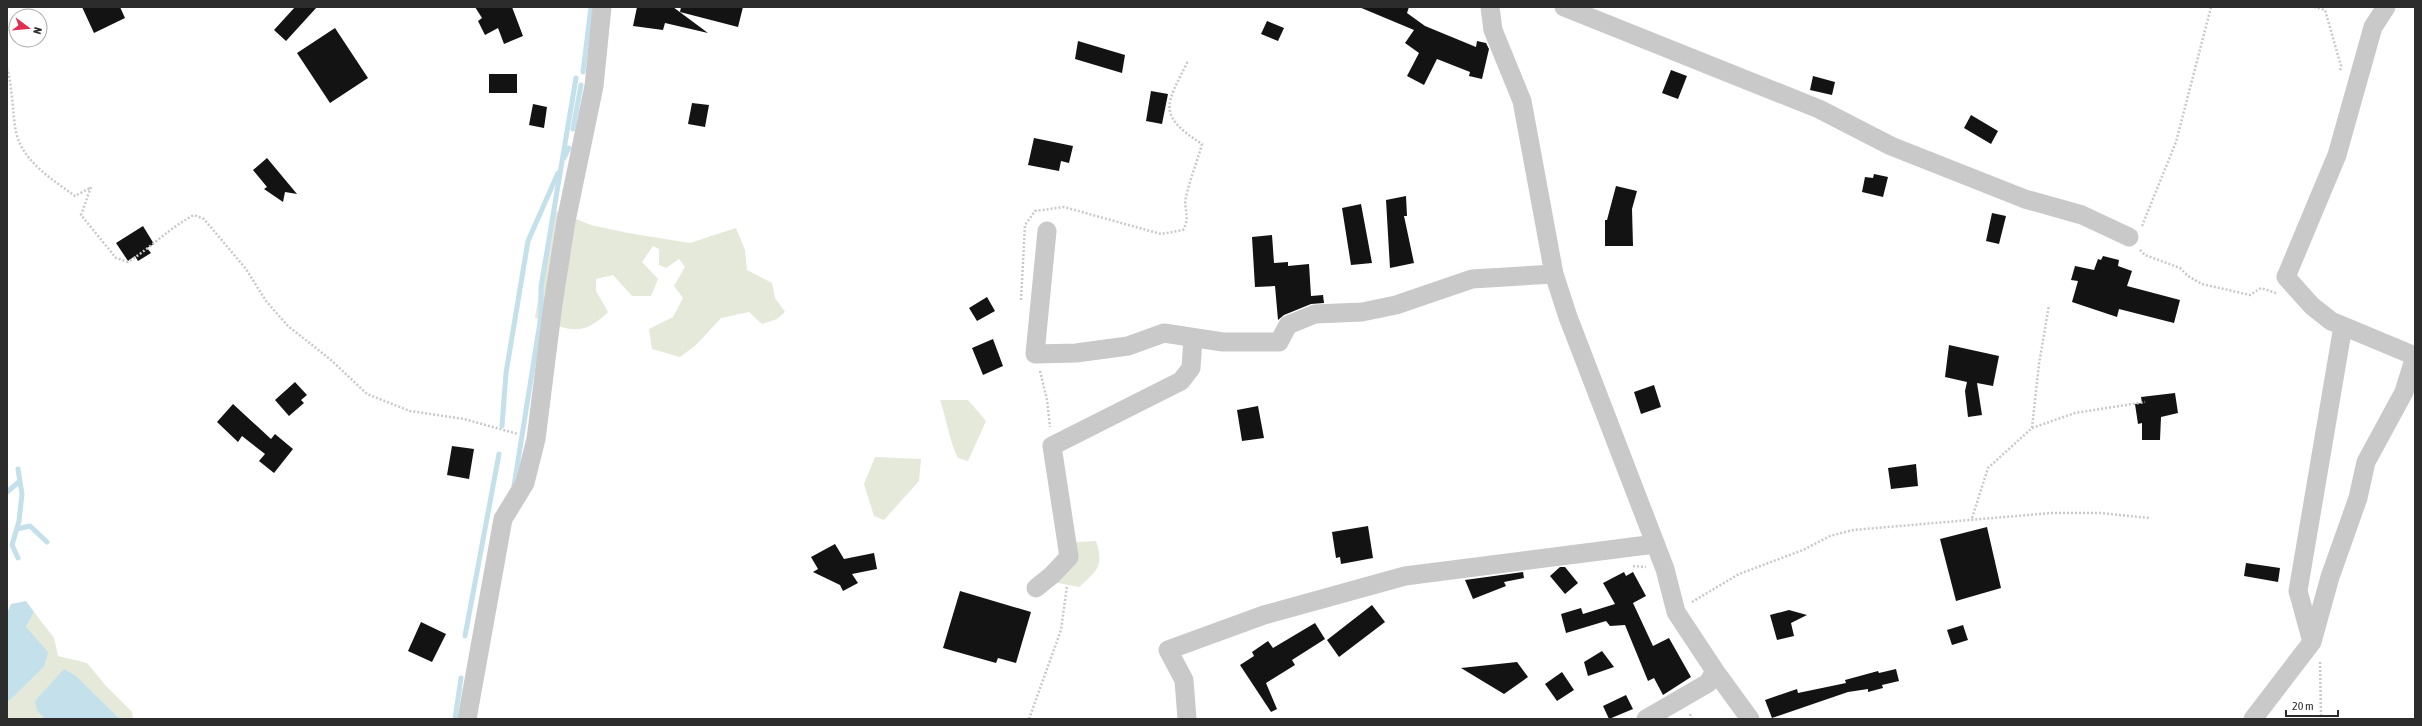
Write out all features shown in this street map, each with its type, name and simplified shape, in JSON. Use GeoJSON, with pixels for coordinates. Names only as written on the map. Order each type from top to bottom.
{"type":"FeatureCollection","features":[{"type":"Feature","properties":{"kind":"street"},"geometry":{"type":"LineString","coordinates":[[466,719],[503,519],[525,483],[536,439],[553,304],[566,221],[594,86],[602,7]]}},
{"type":"Feature","properties":{"kind":"street"},"geometry":{"type":"LineString","coordinates":[[1490,7],[1493,30],[1522,101],[1554,274],[1606,421],[1665,568],[1676,612],[1715,671],[1750,719]]}},
{"type":"Feature","properties":{"kind":"street"},"geometry":{"type":"LineString","coordinates":[[1564,7],[1819,109],[1891,146],[2025,199],[2082,214],[2129,237]]}},
{"type":"Feature","properties":{"kind":"street"},"geometry":{"type":"LineString","coordinates":[[2253,719],[2312,642],[2330,577],[2358,498],[2366,462],[2404,392],[2415,356],[2330,320],[2312,306],[2286,277],[2337,155],[2373,27],[2386,7]]}},
{"type":"Feature","properties":{"kind":"street"},"geometry":{"type":"LineString","coordinates":[[1047,232],[1035,354],[1076,353],[1128,346],[1164,333],[1193,339],[1223,342],[1279,342],[1288,325],[1315,314],[1362,312],[1396,305],[1472,279],[1554,274]]}},
{"type":"Feature","properties":{"kind":"street"},"geometry":{"type":"LineString","coordinates":[[2312,642],[2298,591],[2343,326]]}},
{"type":"Feature","properties":{"kind":"street"},"geometry":{"type":"LineString","coordinates":[[1036,588],[1052,575],[1069,557],[1052,446],[1181,381],[1191,368],[1193,339]]}},
{"type":"Feature","properties":{"kind":"street"},"geometry":{"type":"LineString","coordinates":[[1186,719],[1184,680],[1168,650],[1264,615],[1405,576],[1655,544]]}},
{"type":"Feature","properties":{"kind":"street"},"geometry":{"type":"LineString","coordinates":[[1646,719],[1708,683],[1715,671]]}},
{"type":"Feature","properties":{"kind":"path"},"geometry":{"type":"LineString","coordinates":[[2211,7],[2176,142],[2143,225],[2129,237],[2145,255],[2180,268],[2188,276],[2202,284],[2250,295],[2261,288],[2283,296]]}},
{"type":"Feature","properties":{"kind":"path"},"geometry":{"type":"LineString","coordinates":[[2314,7],[2325,10],[2341,66],[2340,73]]}},
{"type":"Feature","properties":{"kind":"path"},"geometry":{"type":"LineString","coordinates":[[1020,303],[1025,225],[1035,211],[1064,207],[1161,234],[1183,230],[1188,221],[1185,199],[1195,172],[1202,144],[1187,134],[1171,120],[1168,102],[1188,61]]}},
{"type":"Feature","properties":{"kind":"path"},"geometry":{"type":"LineString","coordinates":[[7,68],[16,133],[28,157],[42,172],[75,196],[91,187],[81,215],[116,258],[128,262],[149,249],[176,224],[194,215],[204,218],[246,269],[266,301],[288,326],[331,360],[367,394],[410,411],[464,419],[536,439]]}},
{"type":"Feature","properties":{"kind":"path"},"geometry":{"type":"LineString","coordinates":[[2032,428],[2039,364],[2049,305]]}},
{"type":"Feature","properties":{"kind":"path"},"geometry":{"type":"LineString","coordinates":[[1035,354],[1047,400],[1052,446]]}},
{"type":"Feature","properties":{"kind":"path"},"geometry":{"type":"LineString","coordinates":[[1972,518],[1988,468],[2032,428],[2075,413],[2145,402]]}},
{"type":"Feature","properties":{"kind":"path"},"geometry":{"type":"LineString","coordinates":[[1676,612],[1739,574],[1803,550],[1830,536],[1853,530],[1972,518],[2093,513],[2149,518]]}},
{"type":"Feature","properties":{"kind":"path"},"geometry":{"type":"LineString","coordinates":[[1029,719],[1061,630],[1068,582],[1069,557]]}},
{"type":"Feature","properties":{"kind":"path"},"geometry":{"type":"LineString","coordinates":[[2312,642],[2320,654],[2321,719]]}},
{"type":"Feature","properties":{"kind":"green space"},"geometry":{"type":"Polygon","coordinates":[[[553,210],[591,225],[628,233],[690,243],[736,228],[745,250],[747,270],[772,283],[775,298],[785,312],[777,319],[762,324],[749,312],[721,318],[696,345],[680,357],[652,349],[649,329],[673,317],[683,298],[674,286],[685,267],[679,259],[666,268],[659,265],[659,249],[653,246],[642,262],[658,279],[651,296],[632,296],[613,275],[596,279],[596,291],[608,312],[590,326],[581,329],[565,328],[535,318],[553,210]]]}},
{"type":"Feature","properties":{"kind":"green space"},"geometry":{"type":"Polygon","coordinates":[[[940,400],[968,400],[986,421],[968,461],[958,458],[952,444],[940,400]]]}},
{"type":"Feature","properties":{"kind":"green space"},"geometry":{"type":"Polygon","coordinates":[[[875,457],[921,459],[919,481],[884,520],[874,516],[864,484],[875,457]]]}},
{"type":"Feature","properties":{"kind":"green space"},"geometry":{"type":"Polygon","coordinates":[[[1096,541],[1099,556],[1098,567],[1095,572],[1079,587],[1043,580],[1045,569],[1077,542],[1096,541]]]}},
{"type":"Feature","properties":{"kind":"green space"},"geometry":{"type":"Polygon","coordinates":[[[34,612],[54,638],[58,656],[87,663],[107,687],[132,712],[133,719],[120,719],[75,675],[64,669],[37,711],[45,719],[7,719],[7,703],[44,667],[26,627],[34,612]]]}},
{"type":"Feature","properties":{"kind":"water"},"geometry":{"type":"Polygon","coordinates":[[[26,601],[34,612],[26,627],[48,652],[44,667],[7,703],[7,613],[11,604],[26,601]]]}},
{"type":"Feature","properties":{"kind":"water"},"geometry":{"type":"Polygon","coordinates":[[[64,669],[75,675],[120,719],[45,719],[37,711],[35,701],[64,669]]]}},
{"type":"Feature","properties":{"kind":"building"},"geometry":{"type":"Polygon","coordinates":[[[82,7],[120,7],[125,18],[94,33],[82,7]]]}},
{"type":"Feature","properties":{"kind":"building"},"geometry":{"type":"Polygon","coordinates":[[[295,7],[317,7],[286,41],[274,30],[295,7]]]}},
{"type":"Feature","properties":{"kind":"building"},"geometry":{"type":"Polygon","coordinates":[[[475,7],[512,7],[523,36],[504,44],[498,28],[485,35],[478,21],[482,18],[475,7]]]}},
{"type":"Feature","properties":{"kind":"building"},"geometry":{"type":"Polygon","coordinates":[[[637,7],[673,7],[708,33],[665,23],[663,30],[633,26],[637,7]]]}},
{"type":"Feature","properties":{"kind":"building"},"geometry":{"type":"Polygon","coordinates":[[[681,7],[743,7],[738,27],[680,12],[681,7]]]}},
{"type":"Feature","properties":{"kind":"building"},"geometry":{"type":"Polygon","coordinates":[[[1359,7],[1409,7],[1407,13],[1425,26],[1476,47],[1477,41],[1486,43],[1489,49],[1482,79],[1469,76],[1470,72],[1437,59],[1424,85],[1407,76],[1419,53],[1405,43],[1414,30],[1359,7]]]}},
{"type":"Feature","properties":{"kind":"building"},"geometry":{"type":"Polygon","coordinates":[[[1267,21],[1284,28],[1278,41],[1261,34],[1267,21]]]}},
{"type":"Feature","properties":{"kind":"building"},"geometry":{"type":"Polygon","coordinates":[[[335,28],[368,78],[330,103],[297,53],[335,28]]]}},
{"type":"Feature","properties":{"kind":"building"},"geometry":{"type":"Polygon","coordinates":[[[1078,41],[1125,55],[1122,73],[1075,59],[1078,41]]]}},
{"type":"Feature","properties":{"kind":"building"},"geometry":{"type":"Polygon","coordinates":[[[1671,70],[1687,76],[1678,99],[1662,93],[1671,70]]]}},
{"type":"Feature","properties":{"kind":"building"},"geometry":{"type":"Polygon","coordinates":[[[489,74],[517,74],[517,93],[489,93],[489,74]]]}},
{"type":"Feature","properties":{"kind":"building"},"geometry":{"type":"Polygon","coordinates":[[[1813,76],[1835,82],[1832,95],[1810,90],[1813,76]]]}},
{"type":"Feature","properties":{"kind":"building"},"geometry":{"type":"Polygon","coordinates":[[[1151,91],[1168,94],[1162,124],[1146,121],[1151,91]]]}},
{"type":"Feature","properties":{"kind":"building"},"geometry":{"type":"Polygon","coordinates":[[[692,103],[709,105],[705,127],[688,124],[692,103]]]}},
{"type":"Feature","properties":{"kind":"building"},"geometry":{"type":"Polygon","coordinates":[[[533,104],[547,107],[544,128],[529,125],[533,104]]]}},
{"type":"Feature","properties":{"kind":"building"},"geometry":{"type":"Polygon","coordinates":[[[1971,115],[1998,131],[1991,144],[1964,128],[1971,115]]]}},
{"type":"Feature","properties":{"kind":"building"},"geometry":{"type":"Polygon","coordinates":[[[1034,138],[1073,146],[1069,163],[1061,161],[1059,171],[1028,165],[1034,138]]]}},
{"type":"Feature","properties":{"kind":"building"},"geometry":{"type":"Polygon","coordinates":[[[267,158],[297,194],[285,192],[283,202],[264,189],[267,187],[253,170],[267,158]]]}},
{"type":"Feature","properties":{"kind":"building"},"geometry":{"type":"Polygon","coordinates":[[[1874,174],[1888,177],[1883,197],[1862,192],[1865,177],[1873,178],[1874,174]]]}},
{"type":"Feature","properties":{"kind":"building"},"geometry":{"type":"Polygon","coordinates":[[[1616,186],[1637,191],[1632,209],[1633,246],[1605,246],[1605,220],[1607,220],[1616,186]]]}},
{"type":"Feature","properties":{"kind":"building"},"geometry":{"type":"Polygon","coordinates":[[[1406,196],[1407,216],[1404,216],[1414,263],[1390,268],[1386,200],[1406,196]]]}},
{"type":"Feature","properties":{"kind":"building"},"geometry":{"type":"Polygon","coordinates":[[[1361,204],[1372,263],[1351,265],[1342,208],[1361,204]]]}},
{"type":"Feature","properties":{"kind":"building"},"geometry":{"type":"Polygon","coordinates":[[[1992,213],[2006,216],[1999,244],[1986,241],[1992,213]]]}},
{"type":"Feature","properties":{"kind":"building"},"geometry":{"type":"Polygon","coordinates":[[[143,226],[154,244],[147,248],[151,253],[138,261],[135,256],[128,261],[116,243],[143,226]]]}},
{"type":"Feature","properties":{"kind":"building"},"geometry":{"type":"Polygon","coordinates":[[[1272,235],[1274,263],[1288,262],[1288,266],[1309,264],[1311,296],[1323,295],[1324,303],[1311,304],[1284,315],[1278,320],[1275,286],[1255,287],[1252,237],[1272,235]]]}},
{"type":"Feature","properties":{"kind":"building"},"geometry":{"type":"Polygon","coordinates":[[[2103,256],[2119,260],[2118,266],[2132,271],[2127,286],[2180,300],[2174,323],[2119,309],[2117,317],[2072,302],[2078,281],[2071,280],[2075,266],[2094,270],[2098,259],[2101,260],[2103,256]]]}},
{"type":"Feature","properties":{"kind":"building"},"geometry":{"type":"Polygon","coordinates":[[[987,297],[995,311],[977,321],[969,308],[987,297]]]}},
{"type":"Feature","properties":{"kind":"building"},"geometry":{"type":"Polygon","coordinates":[[[993,339],[1003,366],[983,375],[972,348],[993,339]]]}},
{"type":"Feature","properties":{"kind":"building"},"geometry":{"type":"Polygon","coordinates":[[[1949,345],[1999,356],[1993,386],[1977,383],[1982,415],[1968,417],[1965,391],[1967,382],[1945,377],[1949,345]]]}},
{"type":"Feature","properties":{"kind":"building"},"geometry":{"type":"Polygon","coordinates":[[[295,382],[307,395],[301,400],[304,403],[289,416],[275,400],[295,382]]]}},
{"type":"Feature","properties":{"kind":"building"},"geometry":{"type":"Polygon","coordinates":[[[1654,385],[1661,407],[1641,414],[1634,392],[1654,385]]]}},
{"type":"Feature","properties":{"kind":"building"},"geometry":{"type":"Polygon","coordinates":[[[2175,393],[2178,413],[2161,417],[2160,440],[2142,440],[2142,423],[2138,424],[2135,404],[2142,403],[2141,397],[2175,393]]]}},
{"type":"Feature","properties":{"kind":"building"},"geometry":{"type":"Polygon","coordinates":[[[233,404],[271,439],[275,434],[293,449],[274,473],[259,461],[265,454],[242,436],[238,442],[217,422],[233,404]]]}},
{"type":"Feature","properties":{"kind":"building"},"geometry":{"type":"Polygon","coordinates":[[[1258,406],[1264,438],[1242,441],[1237,410],[1258,406]]]}},
{"type":"Feature","properties":{"kind":"building"},"geometry":{"type":"Polygon","coordinates":[[[452,446],[474,449],[469,479],[447,475],[452,446]]]}},
{"type":"Feature","properties":{"kind":"building"},"geometry":{"type":"Polygon","coordinates":[[[1916,464],[1918,486],[1891,489],[1888,468],[1916,464]]]}},
{"type":"Feature","properties":{"kind":"building"},"geometry":{"type":"Polygon","coordinates":[[[1368,526],[1373,558],[1341,564],[1340,557],[1336,558],[1332,532],[1368,526]]]}},
{"type":"Feature","properties":{"kind":"building"},"geometry":{"type":"Polygon","coordinates":[[[1987,527],[2001,588],[1956,601],[1940,539],[1987,527]]]}},
{"type":"Feature","properties":{"kind":"building"},"geometry":{"type":"Polygon","coordinates":[[[835,544],[844,559],[874,553],[877,569],[852,574],[858,583],[843,591],[840,585],[813,572],[818,569],[811,557],[835,544]]]}},
{"type":"Feature","properties":{"kind":"building"},"geometry":{"type":"Polygon","coordinates":[[[2246,563],[2280,568],[2278,582],[2244,576],[2246,563]]]}},
{"type":"Feature","properties":{"kind":"building"},"geometry":{"type":"Polygon","coordinates":[[[1560,567],[1565,567],[1578,583],[1565,594],[1550,576],[1560,567]]]}},
{"type":"Feature","properties":{"kind":"building"},"geometry":{"type":"Polygon","coordinates":[[[1523,572],[1524,578],[1504,582],[1506,586],[1473,599],[1465,580],[1523,572]]]}},
{"type":"Feature","properties":{"kind":"building"},"geometry":{"type":"Polygon","coordinates":[[[1624,572],[1626,576],[1633,572],[1646,596],[1633,603],[1653,646],[1669,638],[1691,677],[1663,695],[1654,678],[1648,681],[1625,625],[1610,626],[1606,621],[1566,633],[1561,614],[1581,608],[1583,614],[1615,604],[1603,583],[1624,572]]]}},
{"type":"Feature","properties":{"kind":"building"},"geometry":{"type":"Polygon","coordinates":[[[960,591],[1031,612],[1016,663],[998,658],[996,663],[943,648],[960,591]]]}},
{"type":"Feature","properties":{"kind":"building"},"geometry":{"type":"Polygon","coordinates":[[[1372,605],[1385,622],[1339,657],[1327,640],[1372,605]]]}},
{"type":"Feature","properties":{"kind":"building"},"geometry":{"type":"Polygon","coordinates":[[[1789,610],[1807,615],[1791,623],[1794,636],[1777,640],[1770,615],[1789,610]]]}},
{"type":"Feature","properties":{"kind":"building"},"geometry":{"type":"Polygon","coordinates":[[[421,622],[446,634],[432,662],[408,651],[421,622]]]}},
{"type":"Feature","properties":{"kind":"building"},"geometry":{"type":"Polygon","coordinates":[[[1315,623],[1325,639],[1292,660],[1295,665],[1266,683],[1277,709],[1271,712],[1240,665],[1254,656],[1252,652],[1268,641],[1273,648],[1315,623]]]}},
{"type":"Feature","properties":{"kind":"building"},"geometry":{"type":"Polygon","coordinates":[[[1963,625],[1968,640],[1952,645],[1947,630],[1963,625]]]}},
{"type":"Feature","properties":{"kind":"building"},"geometry":{"type":"Polygon","coordinates":[[[1602,651],[1614,667],[1588,676],[1584,662],[1602,651]]]}},
{"type":"Feature","properties":{"kind":"building"},"geometry":{"type":"Polygon","coordinates":[[[1517,662],[1528,677],[1504,694],[1461,668],[1517,662]]]}},
{"type":"Feature","properties":{"kind":"building"},"geometry":{"type":"Polygon","coordinates":[[[1896,669],[1899,681],[1882,685],[1883,688],[1868,692],[1868,689],[1848,692],[1772,718],[1765,700],[1797,689],[1798,693],[1846,683],[1845,680],[1878,671],[1879,673],[1896,669]]]}},
{"type":"Feature","properties":{"kind":"building"},"geometry":{"type":"Polygon","coordinates":[[[1562,672],[1574,690],[1557,701],[1545,684],[1562,672]]]}},
{"type":"Feature","properties":{"kind":"building"},"geometry":{"type":"Polygon","coordinates":[[[1626,695],[1633,709],[1609,719],[1603,706],[1626,695]]]}},
{"type":"Feature","properties":{"kind":"waterway"},"geometry":{"type":"LineString","coordinates":[[583,72],[591,7]]}},
{"type":"Feature","properties":{"kind":"waterway"},"geometry":{"type":"LineString","coordinates":[[514,486],[541,316],[541,287],[576,78]]}},
{"type":"Feature","properties":{"kind":"waterway"},"geometry":{"type":"LineString","coordinates":[[573,129],[581,85]]}},
{"type":"Feature","properties":{"kind":"waterway"},"geometry":{"type":"LineString","coordinates":[[564,158],[569,148]]}},
{"type":"Feature","properties":{"kind":"waterway"},"geometry":{"type":"LineString","coordinates":[[502,426],[506,373],[528,241],[558,173]]}},
{"type":"Feature","properties":{"kind":"waterway"},"geometry":{"type":"LineString","coordinates":[[465,636],[499,454]]}},
{"type":"Feature","properties":{"kind":"waterway"},"geometry":{"type":"LineString","coordinates":[[18,469],[22,494],[19,521],[12,545],[18,558]]}},
{"type":"Feature","properties":{"kind":"waterway"},"geometry":{"type":"LineString","coordinates":[[7,492],[20,481]]}},
{"type":"Feature","properties":{"kind":"waterway"},"geometry":{"type":"LineString","coordinates":[[17,529],[30,526],[47,542]]}},
{"type":"Feature","properties":{"kind":"waterway"},"geometry":{"type":"LineString","coordinates":[[455,719],[461,678]]}}]}
